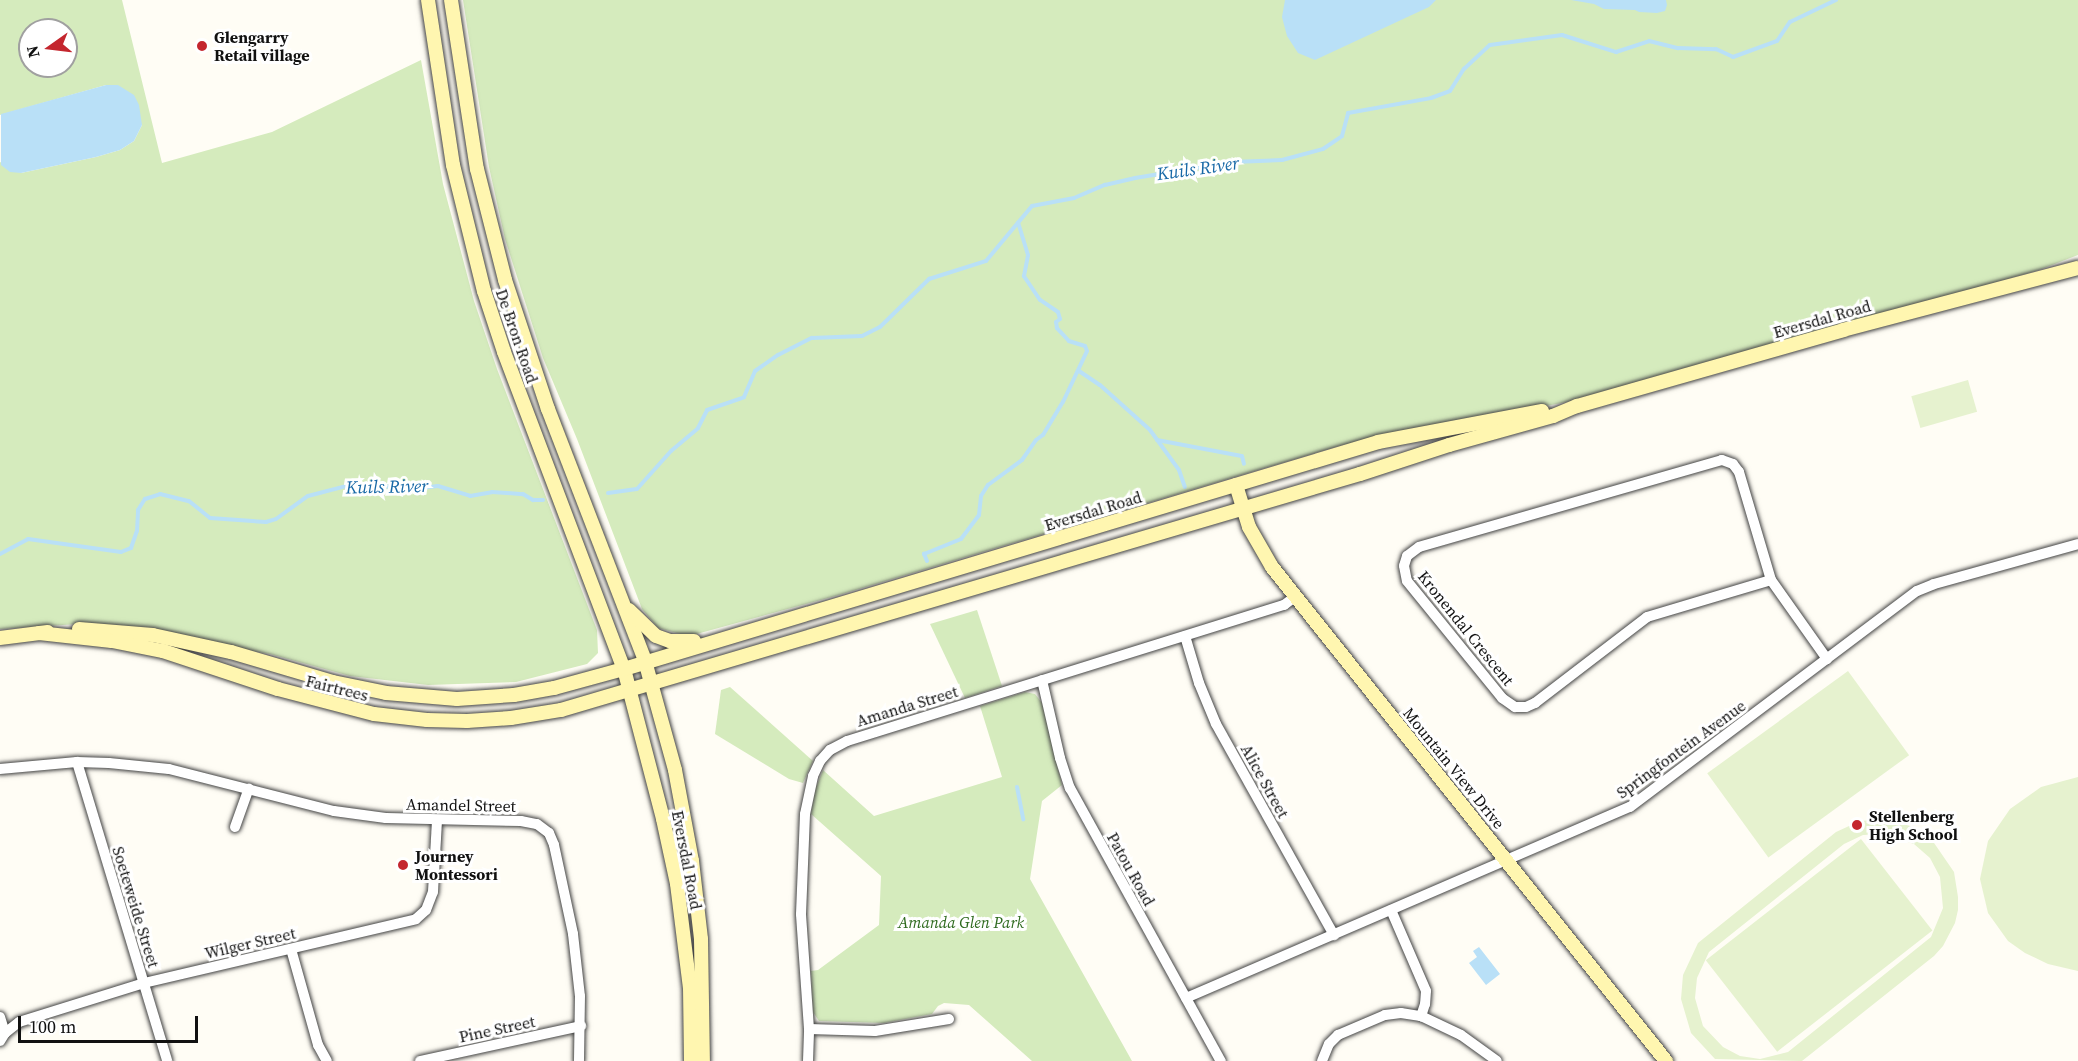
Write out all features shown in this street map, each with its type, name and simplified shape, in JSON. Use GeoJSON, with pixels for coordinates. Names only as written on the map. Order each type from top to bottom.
{"type":"FeatureCollection","features":[{"type":"Feature","properties":{"kind":"main road","name":"De Bron Road"},"geometry":{"type":"LineString","coordinates":[[428,0],[453,165],[484,291],[504,352],[624,669]]}},
{"type":"Feature","properties":{"kind":"main road","name":"De Bron Road"},"geometry":{"type":"LineString","coordinates":[[451,0],[477,169],[505,280],[549,409],[645,662]]}},
{"type":"Feature","properties":{"kind":"main road","name":"Eversdal Road"},"geometry":{"type":"LineString","coordinates":[[703,1061],[701,939],[692,861],[682,800],[645,662],[1400,437],[1577,406],[1843,330],[2078,268]]}},
{"type":"Feature","properties":{"kind":"main road","name":"Eversdal Road"},"geometry":{"type":"LineString","coordinates":[[652,684],[1553,416],[1577,406]]}},
{"type":"Feature","properties":{"kind":"main road","name":"Mountain View Drive"},"geometry":{"type":"LineString","coordinates":[[1236,484],[1250,526],[1272,567],[1666,1061]]}},
{"type":"Feature","properties":{"kind":"main road"},"geometry":{"type":"LineString","coordinates":[[622,598],[638,620],[656,636],[677,642],[711,641]]}},
{"type":"Feature","properties":{"kind":"main road","name":"Fairtrees"},"geometry":{"type":"LineString","coordinates":[[0,638],[73,628],[153,635],[231,652],[358,688],[386,693],[457,699],[514,695],[554,688],[645,662]]}},
{"type":"Feature","properties":{"kind":"main road","name":"Fairtrees"},"geometry":{"type":"LineString","coordinates":[[39,633],[136,645],[349,709],[427,720],[511,718],[561,710],[652,684]]}},
{"type":"Feature","properties":{"kind":"main road","name":"Eversdal Road"},"geometry":{"type":"LineString","coordinates":[[624,669],[677,884],[690,988],[691,1061]]}},
{"type":"Feature","properties":{"kind":"street","name":"Kronendal Crescent"},"geometry":{"type":"LineString","coordinates":[[1771,580],[1647,617],[1535,703],[1521,707],[1510,705],[1502,698],[1407,580],[1404,566],[1407,556],[1419,547],[1722,460],[1733,464],[1739,472],[1771,580],[1827,658]]}},
{"type":"Feature","properties":{"kind":"street","name":"Springfontein Avenue"},"geometry":{"type":"LineString","coordinates":[[1186,998],[1638,803],[1906,598],[1925,587],[2078,544]]}},
{"type":"Feature","properties":{"kind":"street","name":"Amanda Street"},"geometry":{"type":"LineString","coordinates":[[807,1061],[809,1029],[801,914],[802,860],[808,794],[820,761],[830,750],[847,741],[1284,604],[1296,596]]}},
{"type":"Feature","properties":{"kind":"street","name":"Alice Street"},"geometry":{"type":"LineString","coordinates":[[1185,636],[1199,683],[1216,724],[1334,935]]}},
{"type":"Feature","properties":{"kind":"street","name":"Patou Road"},"geometry":{"type":"LineString","coordinates":[[1042,680],[1060,758],[1070,788],[1221,1061]]}},
{"type":"Feature","properties":{"kind":"street","name":"Amandel Street"},"geometry":{"type":"LineString","coordinates":[[0,769],[77,762],[169,769],[334,811],[386,818],[437,821],[521,821],[537,824],[549,833],[563,881],[573,934],[581,1026],[579,1061]]}},
{"type":"Feature","properties":{"kind":"street","name":"Soeteweide Street"},"geometry":{"type":"LineString","coordinates":[[77,762],[167,1061]]}},
{"type":"Feature","properties":{"kind":"street"},"geometry":{"type":"LineString","coordinates":[[235,827],[249,788]]}},
{"type":"Feature","properties":{"kind":"street","name":"Wilger Street"},"geometry":{"type":"LineString","coordinates":[[2,1037],[13,1025],[26,1019],[144,984],[409,922],[422,915],[430,903],[437,821]]}},
{"type":"Feature","properties":{"kind":"street"},"geometry":{"type":"LineString","coordinates":[[1391,910],[1426,991],[1421,1016]]}},
{"type":"Feature","properties":{"kind":"street"},"geometry":{"type":"LineString","coordinates":[[291,949],[318,1045],[327,1061]]}},
{"type":"Feature","properties":{"kind":"street"},"geometry":{"type":"LineString","coordinates":[[1322,1061],[1329,1044],[1344,1032],[1390,1014],[1421,1016],[1470,1040],[1497,1061]]}},
{"type":"Feature","properties":{"kind":"street"},"geometry":{"type":"LineString","coordinates":[[0,1017],[2,1037]]}},
{"type":"Feature","properties":{"kind":"street"},"geometry":{"type":"LineString","coordinates":[[809,1029],[875,1031],[949,1019]]}},
{"type":"Feature","properties":{"kind":"street","name":"Pine Street"},"geometry":{"type":"LineString","coordinates":[[420,1061],[581,1026]]}},
{"type":"Feature","properties":{"kind":"green space"},"geometry":{"type":"Polygon","coordinates":[[[0,0],[122,0],[162,163],[272,132],[421,60],[443,184],[474,301],[497,369],[597,630],[598,653],[587,664],[516,682],[428,685],[350,676],[270,654],[94,623],[0,629],[0,162],[21,173],[96,157],[120,150],[134,141],[142,125],[106,85],[0,115],[0,0]]]}},
{"type":"Feature","properties":{"kind":"green space"},"geometry":{"type":"Polygon","coordinates":[[[463,0],[2078,0],[2078,255],[2039,270],[1577,400],[1342,445],[839,595],[682,638],[681,634],[658,628],[642,609],[577,439],[543,358],[505,239],[489,167],[463,0]]]}},
{"type":"Feature","properties":{"kind":"green space"},"geometry":{"type":"Polygon","coordinates":[[[1968,380],[1977,412],[1920,428],[1911,396],[1968,380]]]}},
{"type":"Feature","properties":{"kind":"green space"},"geometry":{"type":"Polygon","coordinates":[[[977,610],[1002,686],[965,698],[930,624],[977,610]]]}},
{"type":"Feature","properties":{"kind":"green space"},"geometry":{"type":"Polygon","coordinates":[[[1848,671],[1909,755],[1768,857],[1707,773],[1848,671]]]}},
{"type":"Feature","properties":{"kind":"green space"},"geometry":{"type":"Polygon","coordinates":[[[730,687],[813,761],[803,783],[789,779],[715,734],[721,690],[730,687]]]}},
{"type":"Feature","properties":{"kind":"green space","name":"Amanda Glen Park"},"geometry":{"type":"Polygon","coordinates":[[[1025,692],[1035,694],[1042,703],[1062,785],[1042,801],[1030,879],[1132,1061],[1032,1061],[969,1005],[944,1003],[938,1006],[932,1014],[884,1023],[819,1021],[813,1012],[811,971],[818,970],[879,925],[881,876],[811,814],[815,790],[823,770],[874,816],[1002,777],[980,706],[1025,692]]]}},
{"type":"Feature","properties":{"kind":"green space"},"geometry":{"type":"Polygon","coordinates":[[[2078,777],[2078,971],[2048,964],[2025,953],[2008,941],[1988,913],[1980,879],[1988,841],[2010,809],[2041,787],[2078,777]]]}},
{"type":"Feature","properties":{"kind":"green space"},"geometry":{"type":"Polygon","coordinates":[[[1886,819],[1910,826],[1932,840],[1954,872],[1958,910],[1955,923],[1943,946],[1934,956],[1802,1061],[1715,1059],[1691,1033],[1681,999],[1683,975],[1698,943],[1836,832],[1860,821],[1886,819]],[[1884,834],[1863,835],[1844,844],[1709,952],[1697,978],[1695,998],[1703,1026],[1723,1047],[1740,1056],[1760,1059],[1788,1052],[1931,937],[1943,908],[1940,877],[1930,858],[1914,844],[1884,834]]]}},
{"type":"Feature","properties":{"kind":"green space"},"geometry":{"type":"Polygon","coordinates":[[[1861,839],[1932,930],[1777,1052],[1706,960],[1861,839]]]}},
{"type":"Feature","properties":{"kind":"water"},"geometry":{"type":"Polygon","coordinates":[[[1285,0],[1436,0],[1429,7],[1315,60],[1298,53],[1287,36],[1282,17],[1285,0]]]}},
{"type":"Feature","properties":{"kind":"water"},"geometry":{"type":"Polygon","coordinates":[[[1571,0],[1666,0],[1667,5],[1665,11],[1657,13],[1604,9],[1594,4],[1571,0]]]}},
{"type":"Feature","properties":{"kind":"water"},"geometry":{"type":"Polygon","coordinates":[[[106,85],[118,85],[134,95],[139,105],[142,125],[134,141],[120,150],[96,157],[21,173],[10,172],[1,165],[1,114],[106,85]]]}},
{"type":"Feature","properties":{"kind":"water"},"geometry":{"type":"Polygon","coordinates":[[[1479,947],[1500,974],[1486,985],[1469,963],[1477,957],[1473,951],[1479,947]]]}},
{"type":"Feature","properties":{"kind":"waterway","name":"Kuils River"},"geometry":{"type":"LineString","coordinates":[[608,493],[637,489],[671,451],[698,428],[707,410],[744,397],[755,371],[778,355],[812,338],[862,336],[880,327],[929,279],[986,261],[1032,206],[1074,198],[1105,185],[1135,178],[1233,162],[1282,160],[1323,149],[1342,136],[1348,113],[1431,98],[1450,91],[1464,69],[1490,45],[1562,35],[1616,52],[1649,41],[1678,48],[1716,49],[1733,57],[1777,41],[1790,22],[1836,0]]}},
{"type":"Feature","properties":{"kind":"waterway"},"geometry":{"type":"LineString","coordinates":[[927,561],[924,554],[961,539],[979,515],[981,496],[988,485],[1022,460],[1036,440],[1043,435],[1063,402],[1087,351],[1085,346],[1069,341],[1057,328],[1056,322],[1060,319],[1058,312],[1040,300],[1024,276],[1028,255],[1018,222]]}},
{"type":"Feature","properties":{"kind":"waterway"},"geometry":{"type":"LineString","coordinates":[[1079,371],[1100,385],[1150,430],[1179,470],[1185,487]]}},
{"type":"Feature","properties":{"kind":"waterway"},"geometry":{"type":"LineString","coordinates":[[1157,440],[1242,456],[1244,464]]}},
{"type":"Feature","properties":{"kind":"waterway","name":"Kuils River"},"geometry":{"type":"LineString","coordinates":[[0,554],[28,539],[121,552],[131,548],[137,531],[138,510],[145,499],[160,494],[189,501],[210,518],[266,522],[276,519],[308,496],[350,485],[379,485],[406,490],[438,486],[470,496],[492,492],[523,494],[533,500],[543,500]]}},
{"type":"Feature","properties":{"kind":"waterway"},"geometry":{"type":"LineString","coordinates":[[1017,787],[1023,819]]}},
{"type":"Feature","properties":{"kind":"place","name":"Glengarry Retail village"},"geometry":{"type":"Point","coordinates":[202,46]}},
{"type":"Feature","properties":{"kind":"place","name":"Stellenberg High School"},"geometry":{"type":"Point","coordinates":[1857,825]}},
{"type":"Feature","properties":{"kind":"place","name":"Journey Montessori"},"geometry":{"type":"Point","coordinates":[403,865]}}]}
